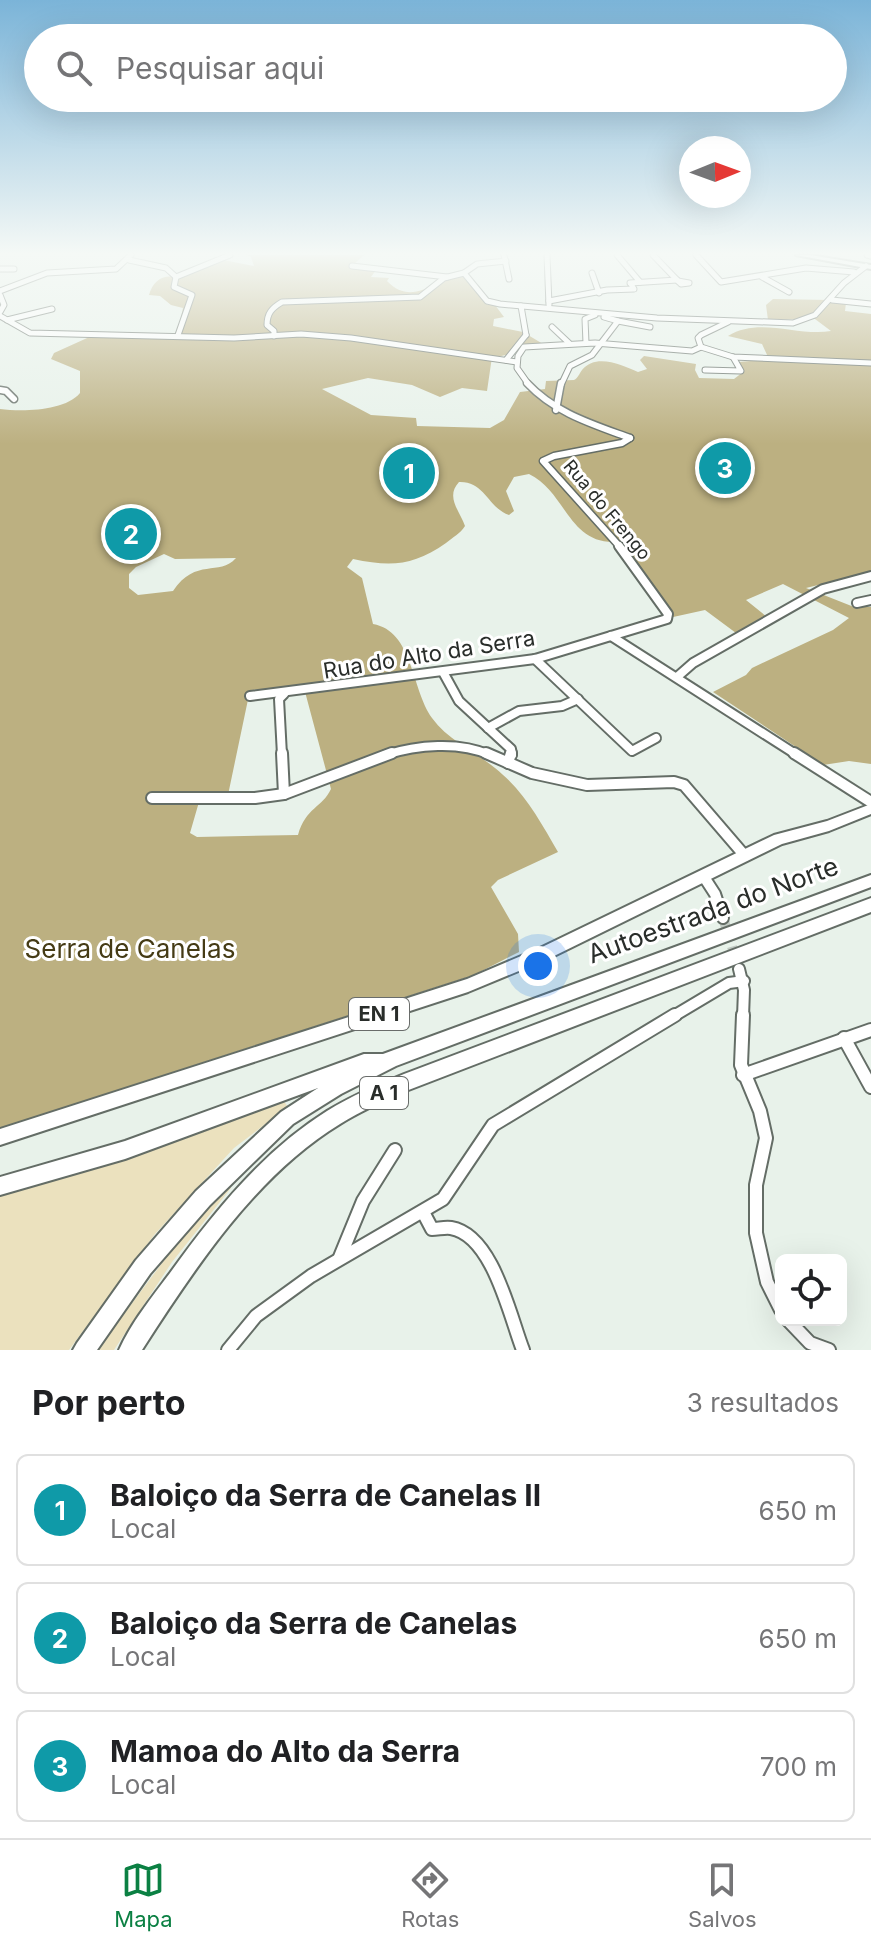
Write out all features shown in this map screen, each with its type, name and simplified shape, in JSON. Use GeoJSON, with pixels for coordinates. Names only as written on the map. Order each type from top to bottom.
{"type":"FeatureCollection","features":[{"type":"Feature","properties":{"kind":"highway","name":"Autoestrada do Norte"},"geometry":{"type":"LineString","coordinates":[[84,1350],[143,1267],[203,1198],[287,1118],[335,1088],[391,1059],[871,881]]}},
{"type":"Feature","properties":{"kind":"highway","name":"A 1"},"geometry":{"type":"LineString","coordinates":[[130,1350],[168,1291],[223,1217],[266,1170],[315,1130],[406,1084],[871,905]]}},
{"type":"Feature","properties":{"kind":"highway"},"geometry":{"type":"LineString","coordinates":[[0,1186],[125,1150],[364,1063],[391,1059]]}},
{"type":"Feature","properties":{"kind":"main road","name":"EN 1"},"geometry":{"type":"LineString","coordinates":[[0,1137],[468,985],[545,953],[779,839],[829,826],[871,809]]}},
{"type":"Feature","properties":{"kind":"street"},"geometry":{"type":"LineString","coordinates":[[5,318],[13,326],[30,333],[234,338],[301,334],[351,338],[517,362],[524,347],[602,343],[692,351],[701,347],[733,357],[812,363],[871,363]]}},
{"type":"Feature","properties":{"kind":"street"},"geometry":{"type":"LineString","coordinates":[[7,320],[15,318]]}},
{"type":"Feature","properties":{"kind":"street"},"geometry":{"type":"LineString","coordinates":[[178,335],[184,318]]}},
{"type":"Feature","properties":{"kind":"street"},"geometry":{"type":"LineString","coordinates":[[267,318],[267,325],[274,331],[274,336]]}},
{"type":"Feature","properties":{"kind":"street"},"geometry":{"type":"LineString","coordinates":[[506,360],[526,335],[523,318]]}},
{"type":"Feature","properties":{"kind":"street"},"geometry":{"type":"LineString","coordinates":[[586,343],[587,318]]}},
{"type":"Feature","properties":{"kind":"street"},"geometry":{"type":"LineString","coordinates":[[607,318],[650,327]]}},
{"type":"Feature","properties":{"kind":"street"},"geometry":{"type":"LineString","coordinates":[[660,318],[802,322],[809,318]]}},
{"type":"Feature","properties":{"kind":"street"},"geometry":{"type":"LineString","coordinates":[[556,410],[567,370],[592,355],[618,321]]}},
{"type":"Feature","properties":{"kind":"street"},"geometry":{"type":"LineString","coordinates":[[701,347],[698,338],[728,322]]}},
{"type":"Feature","properties":{"kind":"street"},"geometry":{"type":"LineString","coordinates":[[552,327],[569,343]]}},
{"type":"Feature","properties":{"kind":"street"},"geometry":{"type":"LineString","coordinates":[[526,335],[550,345]]}},
{"type":"Feature","properties":{"kind":"street"},"geometry":{"type":"LineString","coordinates":[[627,352],[641,348]]}},
{"type":"Feature","properties":{"kind":"street"},"geometry":{"type":"LineString","coordinates":[[705,370],[741,371],[733,357]]}},
{"type":"Feature","properties":{"kind":"street"},"geometry":{"type":"LineString","coordinates":[[567,370],[597,359]]}},
{"type":"Feature","properties":{"kind":"street","name":"Rua do Frengo"},"geometry":{"type":"LineString","coordinates":[[517,362],[525,382],[556,410],[630,438],[622,443],[554,456],[543,461],[608,530],[668,614],[667,619],[611,636]]}},
{"type":"Feature","properties":{"kind":"street"},"geometry":{"type":"LineString","coordinates":[[0,390],[6,391],[14,399]]}},
{"type":"Feature","properties":{"kind":"street"},"geometry":{"type":"LineString","coordinates":[[677,677],[693,663],[823,589],[871,576]]}},
{"type":"Feature","properties":{"kind":"street"},"geometry":{"type":"LineString","coordinates":[[857,603],[871,600]]}},
{"type":"Feature","properties":{"kind":"street"},"geometry":{"type":"LineString","coordinates":[[611,636],[871,802]]}},
{"type":"Feature","properties":{"kind":"street","name":"Rua do Alto da Serra"},"geometry":{"type":"LineString","coordinates":[[250,696],[535,659],[611,636]]}},
{"type":"Feature","properties":{"kind":"street"},"geometry":{"type":"LineString","coordinates":[[535,659],[632,751],[656,738]]}},
{"type":"Feature","properties":{"kind":"street"},"geometry":{"type":"LineString","coordinates":[[443,672],[459,701],[511,749],[512,757],[508,763]]}},
{"type":"Feature","properties":{"kind":"street"},"geometry":{"type":"LineString","coordinates":[[284,694],[279,699],[284,794]]}},
{"type":"Feature","properties":{"kind":"street"},"geometry":{"type":"LineString","coordinates":[[488,728],[519,711],[562,706],[578,699]]}},
{"type":"Feature","properties":{"kind":"street"},"geometry":{"type":"LineString","coordinates":[[152,798],[255,798],[284,794],[389,753],[471,746],[532,773],[587,785],[674,782],[684,785],[745,856]]}},
{"type":"Feature","properties":{"kind":"street"},"geometry":{"type":"LineString","coordinates":[[704,877],[715,894],[723,918]]}},
{"type":"Feature","properties":{"kind":"street"},"geometry":{"type":"LineString","coordinates":[[228,1350],[256,1316],[340,1257],[443,1199],[493,1125],[742,975],[746,1007],[740,1057],[743,1075],[765,1128],[767,1146],[753,1211],[761,1259],[775,1302]]}},
{"type":"Feature","properties":{"kind":"street"},"geometry":{"type":"LineString","coordinates":[[743,1075],[871,1030]]}},
{"type":"Feature","properties":{"kind":"street"},"geometry":{"type":"LineString","coordinates":[[844,1038],[871,1087]]}},
{"type":"Feature","properties":{"kind":"street"},"geometry":{"type":"LineString","coordinates":[[340,1257],[349,1228],[370,1186],[395,1150]]}},
{"type":"Feature","properties":{"kind":"street"},"geometry":{"type":"LineString","coordinates":[[423,1212],[432,1229],[448,1225],[466,1230],[481,1249],[496,1276],[523,1350]]}},
{"type":"Feature","properties":{"kind":"street"},"geometry":{"type":"LineString","coordinates":[[794,1326],[810,1343],[829,1350]]}},
{"type":"Feature","properties":{"kind":"shaded area"},"geometry":{"type":"Polygon","coordinates":[[[283,1100],[288,1107],[234,1148],[155,1234],[69,1350],[0,1350],[0,1196],[123,1161],[283,1100]]]}},
{"type":"Feature","properties":{"kind":"shaded area"},"geometry":{"type":"Polygon","coordinates":[[[228,1185],[231,1188],[172,1262],[114,1350],[97,1350],[204,1207],[228,1185]]]}},
{"type":"Feature","properties":{"kind":"green space","name":"Serra de Canelas"},"geometry":{"type":"Polygon","coordinates":[[[181,318],[499,318],[494,319],[493,326],[523,332],[543,344],[492,357],[487,391],[462,388],[440,397],[412,385],[368,378],[322,389],[371,415],[416,418],[417,426],[490,428],[504,420],[520,392],[545,389],[546,381],[574,380],[594,362],[609,362],[638,372],[647,369],[640,360],[644,356],[696,364],[699,378],[734,379],[743,372],[738,362],[768,357],[762,344],[728,336],[740,330],[766,327],[831,331],[815,319],[768,318],[871,318],[871,572],[806,588],[854,607],[871,607],[871,764],[849,761],[823,765],[713,692],[746,675],[752,668],[833,630],[849,618],[783,584],[746,600],[767,617],[736,633],[705,610],[664,619],[665,614],[613,542],[586,534],[541,482],[529,474],[514,477],[506,491],[514,511],[509,515],[475,486],[459,482],[453,499],[465,526],[456,535],[434,551],[412,560],[390,564],[353,559],[347,567],[362,578],[373,624],[396,637],[404,649],[432,718],[446,733],[515,786],[558,852],[498,880],[491,887],[518,934],[519,952],[474,975],[0,1128],[0,409],[43,409],[73,399],[80,393],[80,371],[51,359],[54,353],[96,334],[170,336],[178,331],[181,318]],[[164,554],[136,567],[129,574],[129,588],[138,595],[173,591],[190,574],[222,566],[236,558],[175,559],[164,554]],[[304,688],[250,690],[228,795],[201,795],[190,833],[197,837],[298,835],[305,819],[331,789],[304,688]]]}},
{"type":"Feature","properties":{"kind":"tunnel"},"geometry":{"type":"LineString","coordinates":[[723,918],[739,969]]}},
{"type":"Feature","properties":{"kind":"place","name":"Mamoa do Alto da Serra"},"geometry":{"type":"Point","coordinates":[725,468]}},
{"type":"Feature","properties":{"kind":"place","name":"Baloiço da Serra de Canelas II"},"geometry":{"type":"Point","coordinates":[409,473]}},
{"type":"Feature","properties":{"kind":"place","name":"Baloiço da Serra de Canelas"},"geometry":{"type":"Point","coordinates":[131,534]}}]}
